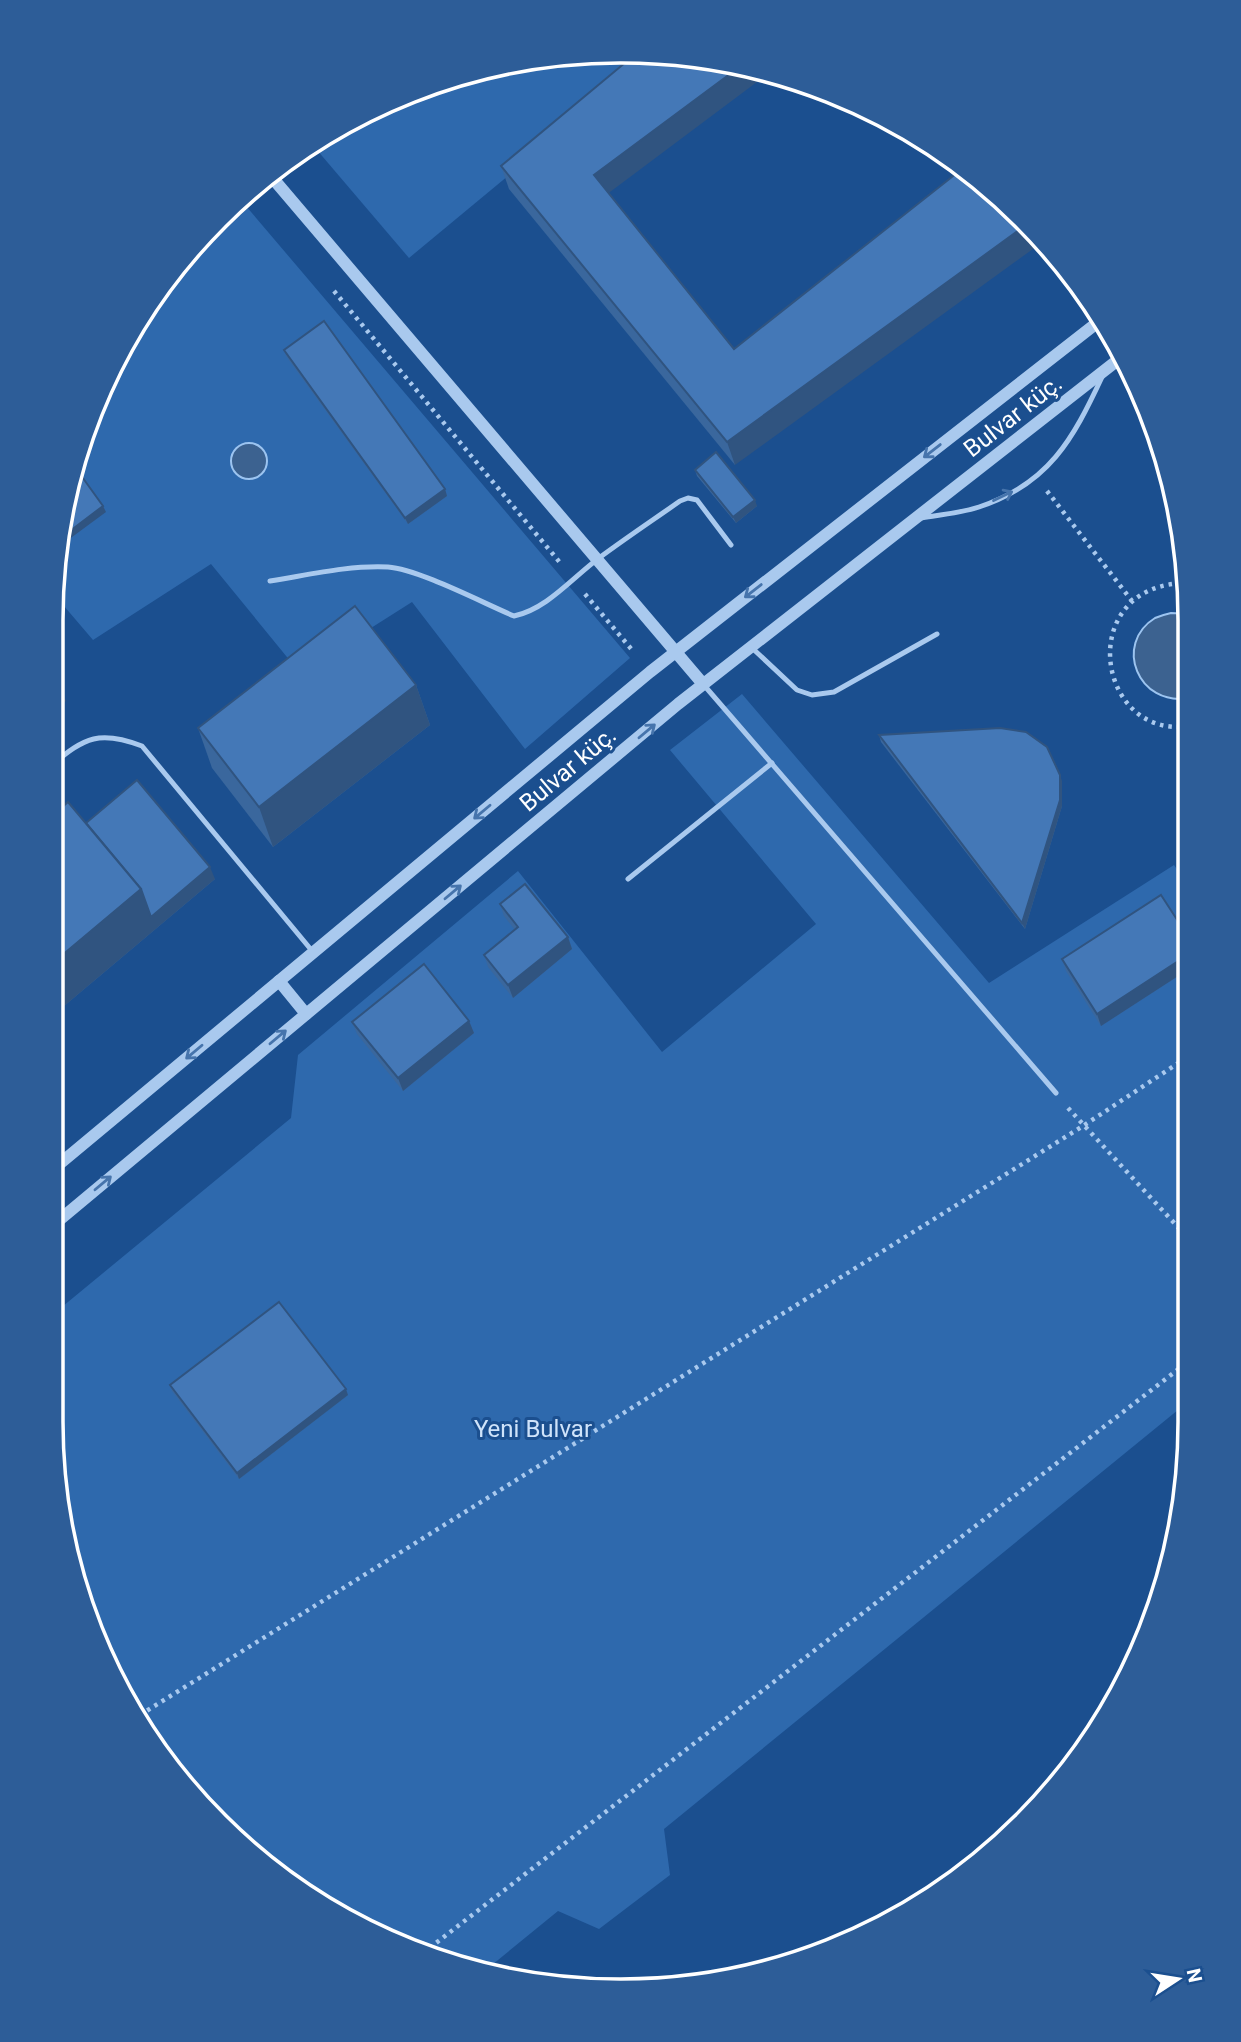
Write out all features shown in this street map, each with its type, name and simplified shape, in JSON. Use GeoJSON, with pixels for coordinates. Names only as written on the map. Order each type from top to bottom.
{"type":"FeatureCollection","features":[{"type":"Feature","properties":{"kind":"street"},"geometry":{"type":"LineString","coordinates":[[277,182],[703,684]]}},
{"type":"Feature","properties":{"kind":"street","name":"Bulvar küç."},"geometry":{"type":"LineString","coordinates":[[63,1161],[676,652],[1093,326]]}},
{"type":"Feature","properties":{"kind":"street","name":"Bulvar küç."},"geometry":{"type":"LineString","coordinates":[[63,1217],[703,684],[1115,363]]}},
{"type":"Feature","properties":{"kind":"street"},"geometry":{"type":"LineString","coordinates":[[278,981],[306,1014]]}},
{"type":"Feature","properties":{"kind":"lane"},"geometry":{"type":"LineString","coordinates":[[914,520],[977,508],[1005,497],[1036,477],[1061,453],[1081,424],[1105,371]]}},
{"type":"Feature","properties":{"kind":"lane"},"geometry":{"type":"LineString","coordinates":[[270,581],[362,568],[391,567],[425,578],[514,616],[541,605],[598,559],[680,500],[697,500],[731,545]]}},
{"type":"Feature","properties":{"kind":"lane"},"geometry":{"type":"LineString","coordinates":[[751,647],[797,690],[812,695],[834,692],[937,634]]}},
{"type":"Feature","properties":{"kind":"lane"},"geometry":{"type":"LineString","coordinates":[[703,684],[1056,1093]]}},
{"type":"Feature","properties":{"kind":"lane"},"geometry":{"type":"LineString","coordinates":[[63,755],[91,738],[119,737],[142,746],[313,952]]}},
{"type":"Feature","properties":{"kind":"lane"},"geometry":{"type":"LineString","coordinates":[[628,879],[772,763]]}},
{"type":"Feature","properties":{"kind":"path"},"geometry":{"type":"LineString","coordinates":[[334,291],[563,566]]}},
{"type":"Feature","properties":{"kind":"path"},"geometry":{"type":"LineString","coordinates":[[1036,477],[1132,601]]}},
{"type":"Feature","properties":{"kind":"path"},"geometry":{"type":"LineString","coordinates":[[1177,583],[1150,589],[1132,601],[1118,618],[1110,638],[1109,660],[1114,681],[1125,699],[1140,714],[1159,724],[1178,727]]}},
{"type":"Feature","properties":{"kind":"path"},"geometry":{"type":"LineString","coordinates":[[580,587],[633,650]]}},
{"type":"Feature","properties":{"kind":"path"},"geometry":{"type":"LineString","coordinates":[[145,1712],[1083,1126],[1178,1063]]}},
{"type":"Feature","properties":{"kind":"path"},"geometry":{"type":"LineString","coordinates":[[1056,1093],[1178,1228]]}},
{"type":"Feature","properties":{"kind":"path"},"geometry":{"type":"LineString","coordinates":[[432,1946],[1178,1370]]}},
{"type":"Feature","properties":{"kind":"green space"},"geometry":{"type":"Polygon","coordinates":[[[584,64],[643,64],[409,258],[319,152],[374,120],[407,105],[476,82],[584,64]]]}},
{"type":"Feature","properties":{"kind":"green space"},"geometry":{"type":"Polygon","coordinates":[[[247,207],[630,658],[525,749],[412,602],[300,673],[211,564],[93,640],[63,605],[64,584],[82,476],[105,407],[138,342],[178,281],[226,226],[247,207]]]}},
{"type":"Feature","properties":{"kind":"green space","name":"Yeni Bulvar"},"geometry":{"type":"Polygon","coordinates":[[[742,694],[989,983],[1174,865],[1178,871],[1178,1410],[664,1829],[670,1875],[599,1929],[558,1911],[493,1964],[407,1937],[374,1922],[311,1885],[281,1864],[226,1816],[178,1761],[157,1731],[120,1668],[105,1635],[82,1566],[74,1530],[64,1458],[63,1306],[291,1118],[298,1055],[518,871],[662,1052],[816,924],[670,750],[742,694]]]}},
{"type":"Feature","properties":{"kind":"shaded area"},"geometry":{"type":"Polygon","coordinates":[[[249,443],[262,448],[267,461],[262,474],[249,479],[236,474],[231,461],[236,448],[249,443]]]}},
{"type":"Feature","properties":{"kind":"shaded area"},"geometry":{"type":"Polygon","coordinates":[[[1178,613],[1178,698],[1156,693],[1137,671],[1135,643],[1142,629],[1155,618],[1178,613]]]}},
{"type":"Feature","properties":{"kind":"building"},"geometry":{"type":"Polygon","coordinates":[[[625,63],[657,64],[730,74],[594,175],[734,349],[955,175],[1019,230],[727,442],[501,166],[625,63]]]}},
{"type":"Feature","properties":{"kind":"building"},"geometry":{"type":"Polygon","coordinates":[[[324,321],[445,489],[405,518],[284,350],[324,321]]]}},
{"type":"Feature","properties":{"kind":"building"},"geometry":{"type":"Polygon","coordinates":[[[716,452],[755,500],[733,517],[695,470],[716,452]]]}},
{"type":"Feature","properties":{"kind":"building"},"geometry":{"type":"Polygon","coordinates":[[[82,477],[103,506],[71,530],[82,477]]]}},
{"type":"Feature","properties":{"kind":"building"},"geometry":{"type":"Polygon","coordinates":[[[355,606],[416,685],[259,807],[198,728],[355,606]]]}},
{"type":"Feature","properties":{"kind":"building"},"geometry":{"type":"Polygon","coordinates":[[[1000,728],[1026,732],[1047,747],[1060,775],[1060,800],[1022,923],[879,735],[1000,728]]]}},
{"type":"Feature","properties":{"kind":"building"},"geometry":{"type":"Polygon","coordinates":[[[137,780],[210,867],[151,917],[141,889],[86,823],[137,780]]]}},
{"type":"Feature","properties":{"kind":"building"},"geometry":{"type":"Polygon","coordinates":[[[68,802],[141,889],[63,954],[63,806],[68,802]]]}},
{"type":"Feature","properties":{"kind":"building"},"geometry":{"type":"Polygon","coordinates":[[[525,884],[568,937],[508,985],[484,955],[518,927],[500,904],[525,884]]]}},
{"type":"Feature","properties":{"kind":"building"},"geometry":{"type":"Polygon","coordinates":[[[1161,895],[1178,921],[1178,961],[1097,1014],[1062,959],[1161,895]]]}},
{"type":"Feature","properties":{"kind":"building"},"geometry":{"type":"Polygon","coordinates":[[[424,964],[469,1021],[398,1078],[352,1022],[424,964]]]}},
{"type":"Feature","properties":{"kind":"building"},"geometry":{"type":"Polygon","coordinates":[[[279,1302],[346,1389],[237,1473],[170,1385],[279,1302]]]}}]}
